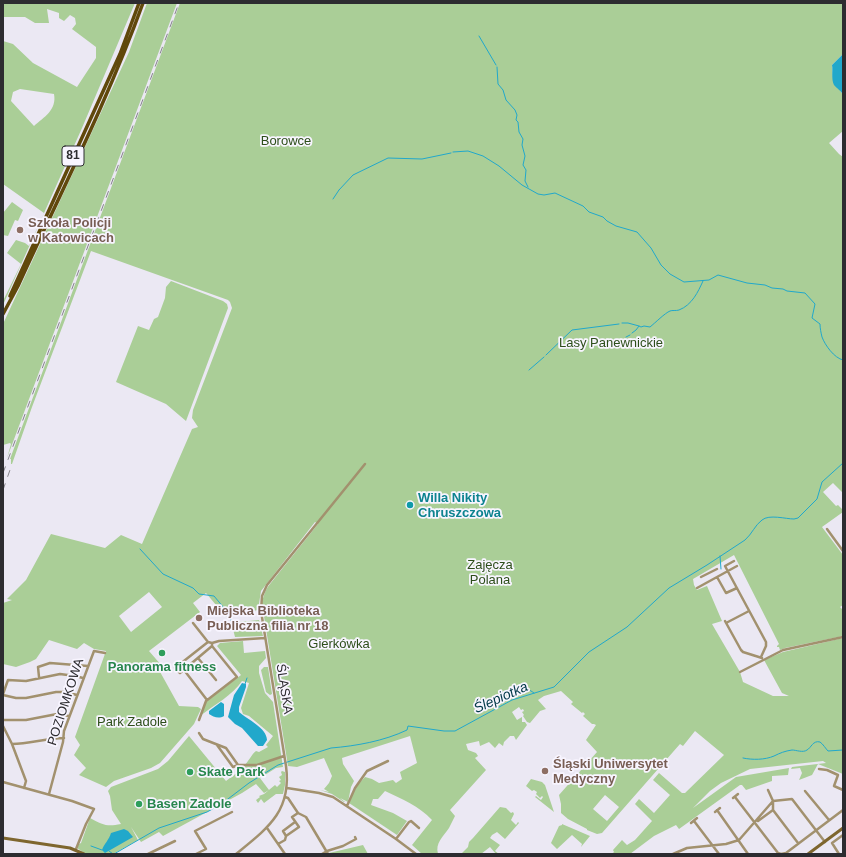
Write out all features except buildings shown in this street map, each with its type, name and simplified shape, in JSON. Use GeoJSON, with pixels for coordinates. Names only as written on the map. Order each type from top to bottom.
{"type":"FeatureCollection","features":[{"type":"Feature","properties":{"kind":"main road","name":"81"},"geometry":{"type":"LineString","coordinates":[[3,314],[14,284],[120,54],[139,3]]}},
{"type":"Feature","properties":{"kind":"main road","name":"81"},"geometry":{"type":"LineString","coordinates":[[5,308],[21,279],[113,80],[143,3]]}},
{"type":"Feature","properties":{"kind":"street","name":"ŚLĄSKA"},"geometry":{"type":"LineString","coordinates":[[236,854],[267,828],[278,813],[288,788],[286,766],[260,606],[263,592],[267,585],[365,464]]}},
{"type":"Feature","properties":{"kind":"street"},"geometry":{"type":"LineString","coordinates":[[827,529],[843,551]]}},
{"type":"Feature","properties":{"kind":"street"},"geometry":{"type":"LineString","coordinates":[[734,561],[725,566],[766,642],[762,658]]}},
{"type":"Feature","properties":{"kind":"street"},"geometry":{"type":"LineString","coordinates":[[697,588],[737,566]]}},
{"type":"Feature","properties":{"kind":"street"},"geometry":{"type":"LineString","coordinates":[[702,577],[717,569]]}},
{"type":"Feature","properties":{"kind":"street"},"geometry":{"type":"LineString","coordinates":[[705,575],[708,582]]}},
{"type":"Feature","properties":{"kind":"street"},"geometry":{"type":"LineString","coordinates":[[717,577],[726,593],[736,588]]}},
{"type":"Feature","properties":{"kind":"street"},"geometry":{"type":"LineString","coordinates":[[749,610],[726,622],[741,650],[762,658]]}},
{"type":"Feature","properties":{"kind":"street"},"geometry":{"type":"LineString","coordinates":[[193,623],[237,677],[206,701],[198,720]]}},
{"type":"Feature","properties":{"kind":"street"},"geometry":{"type":"LineString","coordinates":[[208,642],[175,668],[180,673],[212,645],[219,641],[265,638]]}},
{"type":"Feature","properties":{"kind":"street"},"geometry":{"type":"LineString","coordinates":[[740,672],[762,658],[782,650],[843,638]]}},
{"type":"Feature","properties":{"kind":"street","name":"POZIOMKOWA"},"geometry":{"type":"LineString","coordinates":[[49,794],[64,738],[64,731],[83,678],[94,651],[105,653]]}},
{"type":"Feature","properties":{"kind":"street"},"geometry":{"type":"LineString","coordinates":[[198,658],[216,680]]}},
{"type":"Feature","properties":{"kind":"street"},"geometry":{"type":"LineString","coordinates":[[39,677],[38,667],[50,663],[88,666]]}},
{"type":"Feature","properties":{"kind":"street"},"geometry":{"type":"LineString","coordinates":[[184,670],[206,701]]}},
{"type":"Feature","properties":{"kind":"street"},"geometry":{"type":"LineString","coordinates":[[77,695],[65,692],[56,692],[26,698],[16,698],[3,695],[8,680],[26,681],[39,677],[67,674],[83,678]]}},
{"type":"Feature","properties":{"kind":"street"},"geometry":{"type":"LineString","coordinates":[[3,720],[26,720],[57,714],[70,716]]}},
{"type":"Feature","properties":{"kind":"street"},"geometry":{"type":"LineString","coordinates":[[3,726],[12,744],[26,781],[24,788]]}},
{"type":"Feature","properties":{"kind":"street"},"geometry":{"type":"LineString","coordinates":[[198,733],[203,739],[226,748],[238,765]]}},
{"type":"Feature","properties":{"kind":"street"},"geometry":{"type":"LineString","coordinates":[[12,744],[24,744],[51,738],[64,738]]}},
{"type":"Feature","properties":{"kind":"street"},"geometry":{"type":"LineString","coordinates":[[216,744],[234,767],[238,765],[257,766],[284,756]]}},
{"type":"Feature","properties":{"kind":"street"},"geometry":{"type":"LineString","coordinates":[[347,806],[355,788],[367,771],[370,768],[388,761]]}},
{"type":"Feature","properties":{"kind":"street"},"geometry":{"type":"LineString","coordinates":[[819,769],[827,770],[838,775],[834,786],[843,790]]}},
{"type":"Feature","properties":{"kind":"street"},"geometry":{"type":"LineString","coordinates":[[3,782],[49,794],[94,809],[76,849]]}},
{"type":"Feature","properties":{"kind":"street"},"geometry":{"type":"LineString","coordinates":[[288,788],[335,798],[416,854]]}},
{"type":"Feature","properties":{"kind":"street"},"geometry":{"type":"LineString","coordinates":[[768,790],[773,801],[773,810],[798,843]]}},
{"type":"Feature","properties":{"kind":"street"},"geometry":{"type":"LineString","coordinates":[[805,791],[829,820]]}},
{"type":"Feature","properties":{"kind":"street"},"geometry":{"type":"LineString","coordinates":[[735,796],[778,853],[781,854],[786,853],[843,810]]}},
{"type":"Feature","properties":{"kind":"street"},"geometry":{"type":"LineString","coordinates":[[285,797],[288,798],[298,812],[306,817],[327,853]]}},
{"type":"Feature","properties":{"kind":"street"},"geometry":{"type":"LineString","coordinates":[[673,854],[687,848],[726,844],[739,840],[773,801],[792,800],[824,842]]}},
{"type":"Feature","properties":{"kind":"street"},"geometry":{"type":"LineString","coordinates":[[720,808],[716,811],[748,854]]}},
{"type":"Feature","properties":{"kind":"street"},"geometry":{"type":"LineString","coordinates":[[756,822],[773,810]]}},
{"type":"Feature","properties":{"kind":"street"},"geometry":{"type":"LineString","coordinates":[[196,854],[206,849],[195,831],[232,812]]}},
{"type":"Feature","properties":{"kind":"street"},"geometry":{"type":"LineString","coordinates":[[278,844],[285,840],[286,836],[299,827],[292,817],[298,812]]}},
{"type":"Feature","properties":{"kind":"street"},"geometry":{"type":"LineString","coordinates":[[396,839],[411,821],[419,828]]}},
{"type":"Feature","properties":{"kind":"street"},"geometry":{"type":"LineString","coordinates":[[694,821],[719,854]]}},
{"type":"Feature","properties":{"kind":"street"},"geometry":{"type":"LineString","coordinates":[[286,836],[283,831],[295,822]]}},
{"type":"Feature","properties":{"kind":"street"},"geometry":{"type":"LineString","coordinates":[[267,828],[285,854]]}},
{"type":"Feature","properties":{"kind":"street"},"geometry":{"type":"LineString","coordinates":[[810,854],[843,828]]}},
{"type":"Feature","properties":{"kind":"street"},"geometry":{"type":"LineString","coordinates":[[839,854],[832,843],[843,835]]}},
{"type":"Feature","properties":{"kind":"street"},"geometry":{"type":"LineString","coordinates":[[322,854],[356,840],[355,837]]}},
{"type":"Feature","properties":{"kind":"street"},"geometry":{"type":"LineString","coordinates":[[3,838],[76,849],[84,854]]}},
{"type":"Feature","properties":{"kind":"street"},"geometry":{"type":"LineString","coordinates":[[148,854],[175,841]]}},
{"type":"Feature","properties":{"kind":"street"},"geometry":{"type":"LineString","coordinates":[[680,850],[682,854]]}},
{"type":"Feature","properties":{"kind":"green space"},"geometry":{"type":"Polygon","coordinates":[[[3,3],[135,3],[82,128],[3,305],[3,301],[21,264],[7,253],[16,240],[29,246],[44,213],[3,184],[3,41],[13,44],[33,63],[77,87],[96,58],[96,47],[72,29],[76,24],[75,18],[70,15],[64,21],[59,18],[59,13],[47,9],[49,23],[35,23],[25,17],[4,17],[3,3]],[[20,89],[13,92],[11,101],[34,126],[52,109],[54,104],[54,94],[20,89]]]}},
{"type":"Feature","properties":{"kind":"green space"},"geometry":{"type":"Polygon","coordinates":[[[147,3],[177,3],[7,458],[11,444],[3,445],[3,324],[129,52],[147,3]]]}},
{"type":"Feature","properties":{"kind":"green space","name":"Lasy Panewnickie"},"geometry":{"type":"Polygon","coordinates":[[[180,3],[843,3],[843,54],[832,65],[833,79],[843,95],[843,131],[829,143],[843,157],[843,491],[842,492],[833,483],[823,492],[836,506],[838,505],[843,510],[843,512],[822,527],[843,555],[843,605],[840,607],[843,610],[843,636],[780,650],[779,647],[777,647],[779,644],[734,555],[693,579],[697,590],[707,586],[722,621],[712,624],[740,672],[743,682],[773,696],[789,696],[782,693],[764,660],[783,652],[843,638],[843,774],[818,764],[812,775],[799,780],[802,773],[800,768],[791,769],[792,767],[826,763],[823,761],[750,769],[721,783],[710,791],[693,808],[736,777],[789,768],[788,775],[772,776],[772,781],[746,790],[742,785],[740,785],[679,829],[676,825],[654,836],[630,854],[612,854],[614,852],[613,850],[622,840],[627,845],[635,840],[652,821],[635,804],[639,799],[654,813],[670,795],[653,780],[659,773],[682,793],[685,793],[724,755],[695,731],[683,746],[680,744],[602,833],[597,834],[568,819],[561,813],[559,795],[597,752],[586,740],[596,725],[592,724],[583,716],[585,714],[571,704],[573,702],[561,691],[544,696],[538,700],[546,709],[540,711],[530,723],[527,722],[523,716],[523,709],[521,710],[519,707],[512,712],[517,720],[522,717],[522,722],[525,722],[527,725],[516,740],[514,736],[510,736],[504,742],[503,746],[499,743],[495,748],[489,742],[480,746],[479,741],[466,744],[468,750],[476,753],[478,756],[475,758],[486,770],[450,810],[455,816],[439,843],[437,850],[438,854],[422,854],[412,845],[432,820],[422,811],[410,803],[385,791],[378,799],[373,799],[371,805],[393,813],[407,821],[397,835],[349,803],[355,788],[365,777],[379,783],[393,780],[396,783],[402,779],[400,772],[417,763],[410,736],[342,758],[343,764],[354,781],[351,787],[348,802],[340,798],[344,802],[332,794],[320,790],[329,792],[324,789],[332,776],[324,758],[297,767],[288,766],[262,604],[264,594],[268,586],[318,524],[315,522],[261,591],[258,610],[226,617],[206,593],[193,603],[200,612],[149,651],[162,666],[159,670],[179,706],[198,707],[201,709],[194,724],[160,763],[151,768],[114,781],[106,787],[79,775],[86,768],[74,755],[80,745],[75,737],[106,651],[94,649],[84,643],[77,649],[49,640],[36,659],[16,667],[3,664],[3,603],[12,600],[7,599],[26,580],[51,534],[105,548],[121,535],[142,544],[192,429],[198,427],[192,418],[193,410],[232,308],[230,302],[91,251],[12,464],[10,459],[180,3]],[[149,592],[119,616],[131,632],[162,607],[149,592]],[[605,795],[593,809],[607,821],[619,807],[605,795]]]}},
{"type":"Feature","properties":{"kind":"green space"},"geometry":{"type":"Polygon","coordinates":[[[12,202],[23,210],[18,221],[15,220],[8,236],[3,235],[3,213],[12,202]]]}},
{"type":"Feature","properties":{"kind":"green space"},"geometry":{"type":"Polygon","coordinates":[[[171,281],[223,301],[227,304],[228,308],[186,421],[166,404],[116,382],[138,326],[149,330],[154,319],[158,317],[165,298],[166,287],[171,281]]]}},
{"type":"Feature","properties":{"kind":"green space"},"geometry":{"type":"Polygon","coordinates":[[[259,620],[263,636],[235,637],[233,629],[239,622],[259,620]]]}},
{"type":"Feature","properties":{"kind":"green space"},"geometry":{"type":"Polygon","coordinates":[[[243,641],[244,653],[265,651],[266,658],[259,666],[259,673],[265,693],[273,702],[283,767],[276,768],[260,778],[269,790],[264,793],[256,784],[163,836],[159,832],[141,842],[131,827],[138,840],[113,854],[86,854],[77,848],[81,843],[90,818],[105,825],[121,824],[112,810],[108,791],[111,787],[158,769],[168,761],[189,736],[226,781],[242,768],[256,751],[259,752],[268,747],[266,745],[273,736],[249,716],[243,714],[241,708],[249,683],[242,681],[228,695],[200,716],[206,702],[241,675],[217,646],[220,643],[243,641]]]}},
{"type":"Feature","properties":{"kind":"green space"},"geometry":{"type":"Polygon","coordinates":[[[264,667],[268,667],[272,694],[270,695],[266,692],[261,670],[264,667]]]}},
{"type":"Feature","properties":{"kind":"green space"},"geometry":{"type":"Polygon","coordinates":[[[282,771],[285,772],[283,794],[276,794],[264,803],[261,799],[258,803],[256,800],[260,797],[259,796],[275,785],[277,787],[281,783],[279,781],[281,780],[279,777],[282,775],[282,771]]]}},
{"type":"Feature","properties":{"kind":"green space"},"geometry":{"type":"Polygon","coordinates":[[[531,779],[542,782],[545,785],[554,812],[535,797],[536,796],[541,800],[543,797],[542,796],[540,798],[536,794],[537,792],[534,790],[532,791],[526,786],[531,779]]]}},
{"type":"Feature","properties":{"kind":"green space"},"geometry":{"type":"Polygon","coordinates":[[[500,807],[506,808],[511,813],[513,812],[514,814],[511,820],[516,825],[518,822],[519,823],[505,839],[497,832],[490,838],[500,845],[495,851],[499,854],[496,854],[490,847],[481,854],[461,854],[468,847],[469,842],[500,807]]]}},
{"type":"Feature","properties":{"kind":"green space"},"geometry":{"type":"Polygon","coordinates":[[[562,825],[590,836],[581,847],[582,844],[572,835],[557,849],[551,843],[559,826],[562,825]]]}},
{"type":"Feature","properties":{"kind":"green space"},"geometry":{"type":"Polygon","coordinates":[[[363,845],[368,854],[329,853],[363,845]]]}},
{"type":"Feature","properties":{"kind":"water"},"geometry":{"type":"Polygon","coordinates":[[[843,54],[843,95],[833,83],[832,65],[843,54]]]}},
{"type":"Feature","properties":{"kind":"water"},"geometry":{"type":"Polygon","coordinates":[[[242,683],[246,684],[246,687],[239,707],[239,712],[256,724],[264,732],[267,740],[263,746],[258,746],[242,728],[228,717],[234,695],[242,683]]]}},
{"type":"Feature","properties":{"kind":"water"},"geometry":{"type":"Polygon","coordinates":[[[221,702],[224,704],[224,716],[216,717],[209,714],[209,711],[221,702]]]}},
{"type":"Feature","properties":{"kind":"water"},"geometry":{"type":"Polygon","coordinates":[[[124,829],[133,837],[105,853],[102,850],[111,833],[124,829]]]}},
{"type":"Feature","properties":{"kind":"waterway"},"geometry":{"type":"LineString","coordinates":[[479,36],[496,65]]}},
{"type":"Feature","properties":{"kind":"waterway"},"geometry":{"type":"LineString","coordinates":[[497,67],[498,84],[503,90],[506,100],[515,110],[517,115],[516,120],[518,122],[519,132],[523,139],[522,145],[525,156],[523,165],[526,170],[525,181],[528,187]]}},
{"type":"Feature","properties":{"kind":"waterway"},"geometry":{"type":"LineString","coordinates":[[453,152],[468,151],[483,156],[499,166],[522,185],[538,194],[544,195],[555,193],[583,206],[589,212],[603,217],[616,226],[637,232],[651,248],[661,265],[670,274],[684,282],[709,280],[718,275],[747,283],[805,293],[815,304],[812,318],[820,324],[822,337],[825,344],[836,357],[843,360]]}},
{"type":"Feature","properties":{"kind":"waterway"},"geometry":{"type":"LineString","coordinates":[[339,190],[353,175],[388,158],[422,159],[451,153]]}},
{"type":"Feature","properties":{"kind":"waterway"},"geometry":{"type":"LineString","coordinates":[[333,199],[339,190]]}},
{"type":"Feature","properties":{"kind":"waterway"},"geometry":{"type":"LineString","coordinates":[[632,333],[639,326],[650,327],[668,312],[684,308],[697,294],[703,281]]}},
{"type":"Feature","properties":{"kind":"waterway"},"geometry":{"type":"LineString","coordinates":[[622,323],[639,326]]}},
{"type":"Feature","properties":{"kind":"waterway"},"geometry":{"type":"LineString","coordinates":[[546,355],[572,330],[619,324]]}},
{"type":"Feature","properties":{"kind":"waterway"},"geometry":{"type":"LineString","coordinates":[[626,337],[630,335]]}},
{"type":"Feature","properties":{"kind":"waterway"},"geometry":{"type":"LineString","coordinates":[[529,370],[544,357]]}},
{"type":"Feature","properties":{"kind":"waterway","name":"Ślepiotka"},"geometry":{"type":"LineString","coordinates":[[114,854],[159,828],[207,812],[220,805],[249,783],[278,765],[331,748],[379,740],[407,730],[408,726],[455,731],[512,700],[554,687],[589,652],[627,627],[669,588],[745,540],[757,524],[762,520],[769,517],[798,518],[817,499],[822,482],[843,463]]}},
{"type":"Feature","properties":{"kind":"waterway"},"geometry":{"type":"LineString","coordinates":[[140,549],[163,574],[193,588],[199,594],[214,596],[229,614],[232,623]]}},
{"type":"Feature","properties":{"kind":"waterway"},"geometry":{"type":"LineString","coordinates":[[720,556],[721,569]]}},
{"type":"Feature","properties":{"kind":"waterway"},"geometry":{"type":"LineString","coordinates":[[245,684],[247,678]]}},
{"type":"Feature","properties":{"kind":"waterway"},"geometry":{"type":"LineString","coordinates":[[504,693],[523,688],[534,693]]}},
{"type":"Feature","properties":{"kind":"waterway"},"geometry":{"type":"LineString","coordinates":[[743,758],[763,759],[789,750],[805,751],[816,742],[820,742],[828,751],[843,750]]}},
{"type":"Feature","properties":{"kind":"waterway"},"geometry":{"type":"LineString","coordinates":[[91,846],[102,850]]}},
{"type":"Feature","properties":{"kind":"waterway","name":"Ślepiotka"},"geometry":{"type":"LineString","coordinates":[[109,851],[113,854]]}},
{"type":"Feature","properties":{"kind":"railway"},"geometry":{"type":"LineString","coordinates":[[3,473],[179,3]]}},
{"type":"Feature","properties":{"kind":"railway"},"geometry":{"type":"LineString","coordinates":[[3,490],[11,467]]}},
{"type":"Feature","properties":{"kind":"place","name":"Szkoła Policji w Katowicach"},"geometry":{"type":"Point","coordinates":[20,230]}},
{"type":"Feature","properties":{"kind":"place","name":"Willa Nikity Chruszczowa"},"geometry":{"type":"Point","coordinates":[410,505]}},
{"type":"Feature","properties":{"kind":"place","name":"Miejska Biblioteka Publiczna filia nr 18"},"geometry":{"type":"Point","coordinates":[199,618]}},
{"type":"Feature","properties":{"kind":"place","name":"Panorama fitness"},"geometry":{"type":"Point","coordinates":[162,653]}},
{"type":"Feature","properties":{"kind":"place","name":"Śląski Uniwersytet Medyczny"},"geometry":{"type":"Point","coordinates":[545,771]}},
{"type":"Feature","properties":{"kind":"place","name":"Skate Park"},"geometry":{"type":"Point","coordinates":[190,772]}},
{"type":"Feature","properties":{"kind":"place","name":"Basen Zadole"},"geometry":{"type":"Point","coordinates":[139,804]}},
{"type":"Feature","properties":{"kind":"park label","name":"Borowce"},"geometry":{"type":"Point","coordinates":[286,141]}},
{"type":"Feature","properties":{"kind":"park label","name":"Zajęcza Polana"},"geometry":{"type":"Point","coordinates":[490,572]}},
{"type":"Feature","properties":{"kind":"park label","name":"Gierkówka"},"geometry":{"type":"Point","coordinates":[339,644]}},
{"type":"Feature","properties":{"kind":"park label","name":"Park Zadole"},"geometry":{"type":"Point","coordinates":[132,722]}}]}
